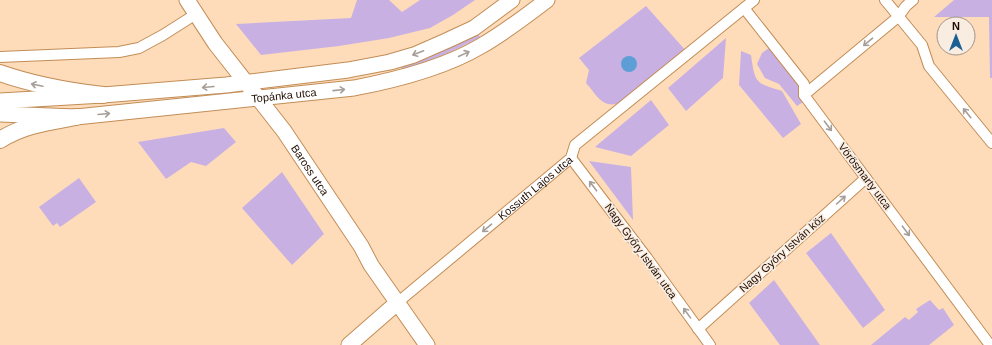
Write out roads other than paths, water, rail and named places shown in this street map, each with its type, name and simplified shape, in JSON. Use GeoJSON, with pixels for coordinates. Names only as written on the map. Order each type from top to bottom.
{"type":"FeatureCollection","features":[{"type":"Feature","properties":{"kind":"main road"},"geometry":{"type":"LineString","coordinates":[[0,73],[24,82],[60,90],[103,95]]}},
{"type":"Feature","properties":{"kind":"main road"},"geometry":{"type":"LineString","coordinates":[[0,140],[9,134],[28,127],[76,117]]}},
{"type":"Feature","properties":{"kind":"street","name":"Baross utca"},"geometry":{"type":"LineString","coordinates":[[187,0],[215,43],[284,131],[361,246],[371,266],[427,345]]}},
{"type":"Feature","properties":{"kind":"street","name":"Topánka utca"},"geometry":{"type":"LineString","coordinates":[[0,101],[103,95],[246,83],[348,70],[390,62],[414,55],[446,42],[474,28],[512,0]]}},
{"type":"Feature","properties":{"kind":"street","name":"Topánka utca"},"geometry":{"type":"LineString","coordinates":[[0,114],[76,117],[260,99],[354,88],[385,82],[419,72],[480,47],[547,0]]}},
{"type":"Feature","properties":{"kind":"street","name":"Kossuth Lajos utca"},"geometry":{"type":"LineString","coordinates":[[350,345],[397,303],[571,158],[575,145],[754,0]]}},
{"type":"Feature","properties":{"kind":"street"},"geometry":{"type":"LineString","coordinates":[[885,0],[922,45],[929,66],[992,144]]}},
{"type":"Feature","properties":{"kind":"street"},"geometry":{"type":"LineString","coordinates":[[804,95],[898,17],[906,6],[913,0]]}},
{"type":"Feature","properties":{"kind":"street","name":"Vörösmarty utca"},"geometry":{"type":"LineString","coordinates":[[744,8],[804,84],[804,95],[990,345]]}},
{"type":"Feature","properties":{"kind":"street"},"geometry":{"type":"LineString","coordinates":[[0,57],[119,52],[139,48],[164,35],[196,14]]}},
{"type":"Feature","properties":{"kind":"street","name":"Nagy Győry István utca"},"geometry":{"type":"LineString","coordinates":[[571,158],[647,258],[710,345]]}},
{"type":"Feature","properties":{"kind":"street","name":"Nagy Győry István köz"},"geometry":{"type":"LineString","coordinates":[[698,329],[866,178]]}},
{"type":"Feature","properties":{"kind":"water"},"geometry":{"type":"Polygon","coordinates":[[[629,56],[636,61],[637,64],[632,71],[629,72],[622,67],[621,64],[626,57],[629,56]]]}}]}
